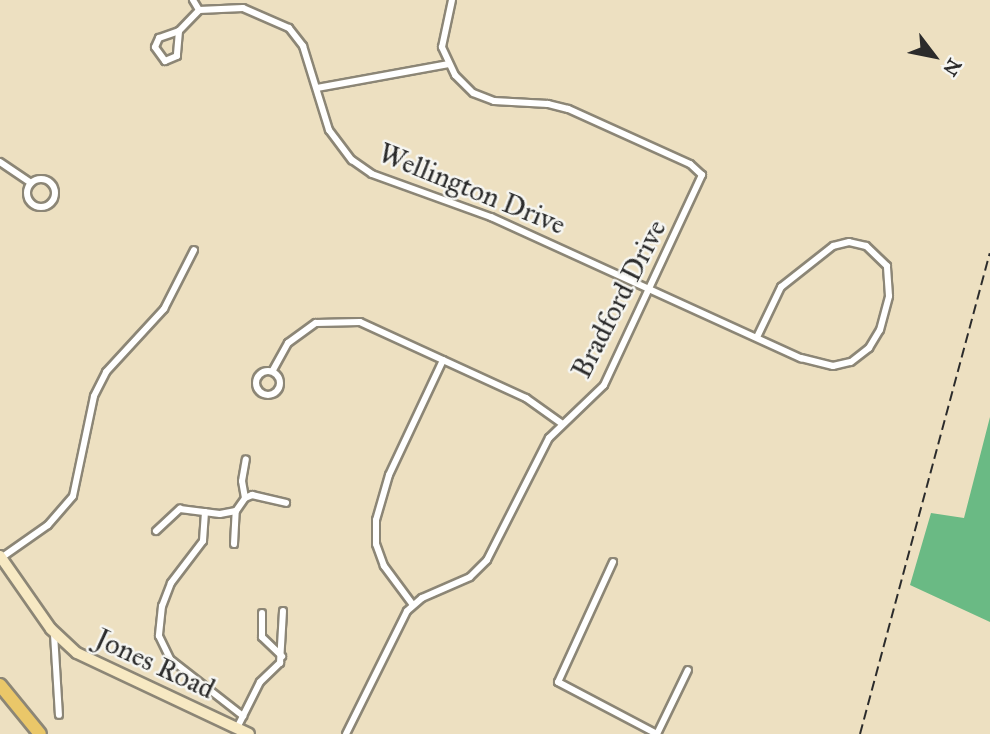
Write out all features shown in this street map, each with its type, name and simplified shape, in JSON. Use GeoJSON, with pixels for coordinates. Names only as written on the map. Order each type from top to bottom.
{"type":"FeatureCollection","features":[{"type":"Feature","properties":{"kind":"highway"},"geometry":{"type":"LineString","coordinates":[[0,685],[40,734]]}},
{"type":"Feature","properties":{"kind":"street"},"geometry":{"type":"LineString","coordinates":[[179,31],[177,57],[165,61],[156,54],[159,38],[179,31],[199,10],[193,0]]}},
{"type":"Feature","properties":{"kind":"street"},"geometry":{"type":"LineString","coordinates":[[317,88],[449,64],[443,30],[452,0]]}},
{"type":"Feature","properties":{"kind":"street","name":"Wellington Drive"},"geometry":{"type":"LineString","coordinates":[[199,10],[243,8],[276,19],[303,46],[337,145],[372,174],[491,217],[757,337]]}},
{"type":"Feature","properties":{"kind":"street","name":"Bradford Drive"},"geometry":{"type":"LineString","coordinates":[[413,605],[470,578],[488,560],[535,463],[561,423],[604,385],[700,183],[700,172],[555,105],[481,97],[466,87],[449,64]]}},
{"type":"Feature","properties":{"kind":"street"},"geometry":{"type":"LineString","coordinates":[[0,162],[31,183],[49,182],[55,194],[52,202],[44,207],[31,203],[27,195],[31,183]]}},
{"type":"Feature","properties":{"kind":"street"},"geometry":{"type":"LineString","coordinates":[[849,242],[866,246],[887,266],[891,284],[880,330],[869,348],[851,362],[833,366],[812,362],[757,337],[781,287],[833,246],[849,242]]}},
{"type":"Feature","properties":{"kind":"street"},"geometry":{"type":"LineString","coordinates":[[1,557],[48,525],[73,496],[94,396],[106,372],[164,309],[194,250]]}},
{"type":"Feature","properties":{"kind":"street"},"geometry":{"type":"LineString","coordinates":[[273,370],[294,337],[316,323],[336,319],[360,321],[526,398],[561,423]]}},
{"type":"Feature","properties":{"kind":"street"},"geometry":{"type":"LineString","coordinates":[[346,734],[393,635],[413,605],[384,566],[376,544],[376,520],[389,475],[443,360]]}},
{"type":"Feature","properties":{"kind":"street"},"geometry":{"type":"LineString","coordinates":[[273,370],[279,385],[266,396],[255,383],[263,371],[273,370]]}},
{"type":"Feature","properties":{"kind":"street"},"geometry":{"type":"LineString","coordinates":[[245,498],[242,481],[246,459]]}},
{"type":"Feature","properties":{"kind":"street"},"geometry":{"type":"LineString","coordinates":[[234,544],[236,512],[245,498],[252,495],[286,503]]}},
{"type":"Feature","properties":{"kind":"street"},"geometry":{"type":"LineString","coordinates":[[156,531],[176,510],[236,512]]}},
{"type":"Feature","properties":{"kind":"street"},"geometry":{"type":"LineString","coordinates":[[205,512],[203,541],[172,583],[162,606],[159,636],[170,659],[243,716]]}},
{"type":"Feature","properties":{"kind":"street","name":"Jones Road"},"geometry":{"type":"LineString","coordinates":[[1,557],[54,632],[93,663],[249,734]]}},
{"type":"Feature","properties":{"kind":"street"},"geometry":{"type":"LineString","coordinates":[[612,562],[558,682],[657,734],[688,670]]}},
{"type":"Feature","properties":{"kind":"street"},"geometry":{"type":"LineString","coordinates":[[237,728],[260,682],[278,666],[282,656],[283,611]]}},
{"type":"Feature","properties":{"kind":"street"},"geometry":{"type":"LineString","coordinates":[[262,613],[262,637],[282,656]]}},
{"type":"Feature","properties":{"kind":"street"},"geometry":{"type":"LineString","coordinates":[[54,632],[59,715]]}},
{"type":"Feature","properties":{"kind":"green space"},"geometry":{"type":"Polygon","coordinates":[[[990,417],[990,622],[910,585],[931,513],[964,518],[990,417]]]}},
{"type":"Feature","properties":{"kind":"railway"},"geometry":{"type":"LineString","coordinates":[[860,734],[990,253]]}}]}
